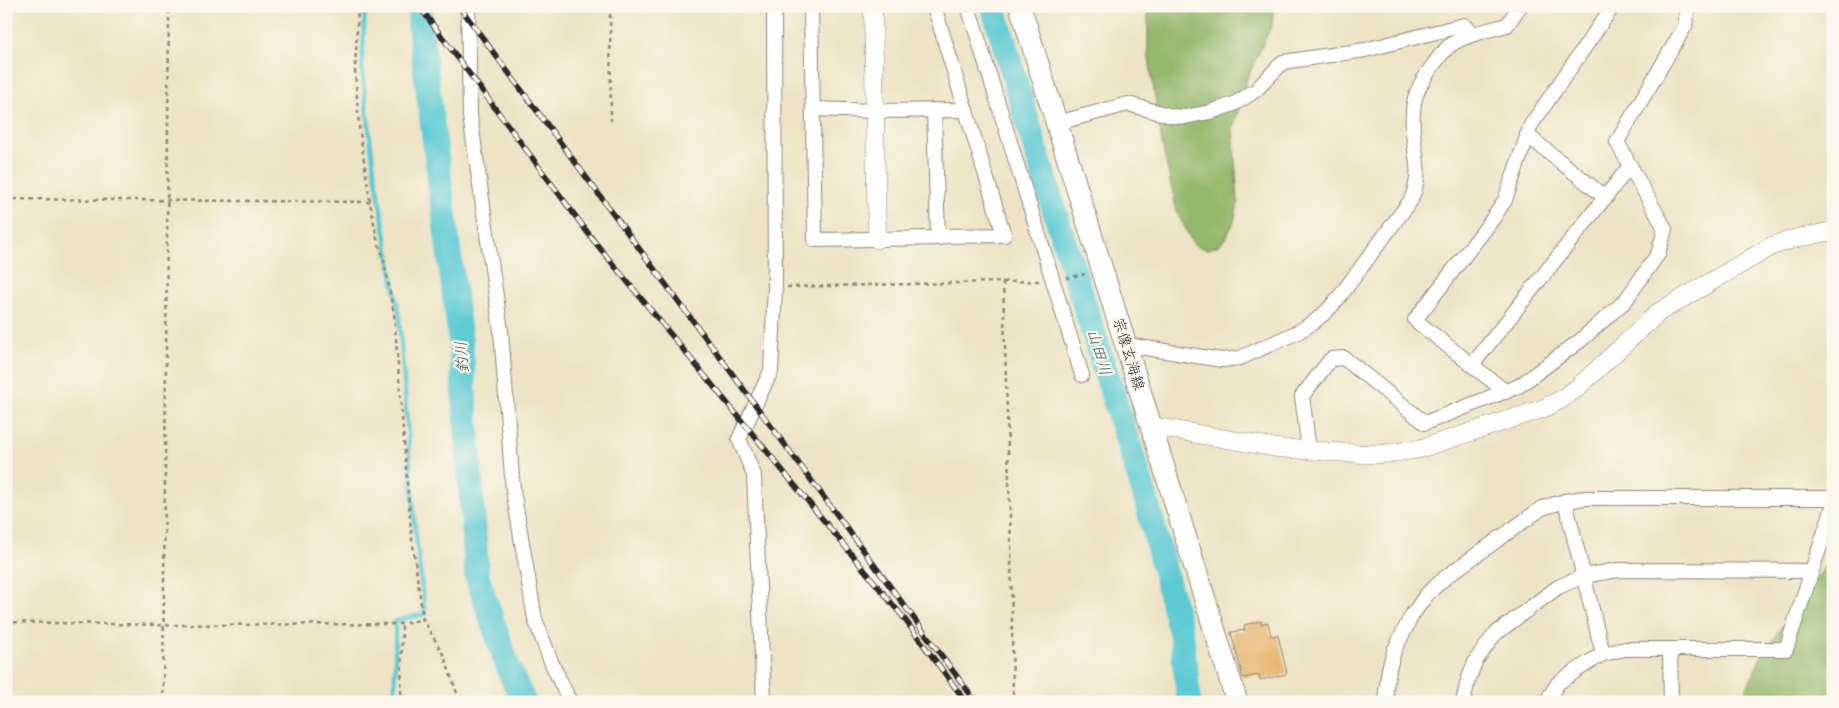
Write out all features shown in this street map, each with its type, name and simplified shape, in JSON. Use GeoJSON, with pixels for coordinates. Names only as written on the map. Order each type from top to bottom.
{"type":"FeatureCollection","features":[{"type":"Feature","properties":{"kind":"main road","name":"宗像玄海線"},"geometry":{"type":"LineString","coordinates":[[1020,6],[1237,702]]}},
{"type":"Feature","properties":{"kind":"street"},"geometry":{"type":"LineString","coordinates":[[468,6],[470,116],[501,331],[513,490],[535,619],[552,664],[570,702]]}},
{"type":"Feature","properties":{"kind":"street"},"geometry":{"type":"LineString","coordinates":[[764,702],[754,475],[739,439],[771,371],[775,287],[774,6]]}},
{"type":"Feature","properties":{"kind":"street"},"geometry":{"type":"LineString","coordinates":[[811,6],[815,240],[1004,235],[934,6]]}},
{"type":"Feature","properties":{"kind":"street"},"geometry":{"type":"LineString","coordinates":[[873,6],[877,239]]}},
{"type":"Feature","properties":{"kind":"street"},"geometry":{"type":"LineString","coordinates":[[968,6],[1082,375]]}},
{"type":"Feature","properties":{"kind":"street"},"geometry":{"type":"LineString","coordinates":[[1127,345],[1222,360],[1240,358],[1300,330],[1328,310],[1411,200],[1419,172],[1413,131],[1414,105],[1420,82],[1440,55],[1452,44],[1474,34],[1507,25],[1520,6]]}},
{"type":"Feature","properties":{"kind":"street"},"geometry":{"type":"LineString","coordinates":[[1506,392],[1415,320],[1492,220],[1505,200],[1531,125],[1612,6]]}},
{"type":"Feature","properties":{"kind":"street"},"geometry":{"type":"LineString","coordinates":[[1309,450],[1302,396],[1331,359],[1344,358],[1425,423],[1519,386],[1581,340],[1626,301],[1658,254],[1665,230],[1617,142],[1685,26],[1686,6]]}},
{"type":"Feature","properties":{"kind":"street"},"geometry":{"type":"LineString","coordinates":[[1057,123],[1128,104],[1172,116],[1185,117],[1210,112],[1234,104],[1255,91],[1283,62],[1365,50],[1464,25],[1474,34]]}},
{"type":"Feature","properties":{"kind":"street"},"geometry":{"type":"LineString","coordinates":[[813,109],[875,111],[966,110]]}},
{"type":"Feature","properties":{"kind":"street"},"geometry":{"type":"LineString","coordinates":[[934,110],[938,238]]}},
{"type":"Feature","properties":{"kind":"street"},"geometry":{"type":"LineString","coordinates":[[1527,135],[1606,198]]}},
{"type":"Feature","properties":{"kind":"street"},"geometry":{"type":"LineString","coordinates":[[1472,365],[1630,166]]}},
{"type":"Feature","properties":{"kind":"street"},"geometry":{"type":"LineString","coordinates":[[1152,426],[1277,448],[1377,454],[1410,451],[1542,409],[1562,399],[1577,388],[1659,312],[1772,246],[1793,239],[1833,231]]}},
{"type":"Feature","properties":{"kind":"street"},"geometry":{"type":"LineString","coordinates":[[1387,702],[1386,689],[1394,651],[1412,615],[1427,594],[1447,576],[1542,508],[1565,501],[1585,498],[1833,498]]}},
{"type":"Feature","properties":{"kind":"street"},"geometry":{"type":"LineString","coordinates":[[1565,501],[1603,654]]}},
{"type":"Feature","properties":{"kind":"street"},"geometry":{"type":"LineString","coordinates":[[1546,702],[1558,683],[1603,654],[1625,649],[1786,649],[1833,506]]}},
{"type":"Feature","properties":{"kind":"street"},"geometry":{"type":"LineString","coordinates":[[1463,702],[1468,680],[1476,660],[1494,634],[1558,586],[1584,576],[1618,570],[1812,571]]}},
{"type":"Feature","properties":{"kind":"street"},"geometry":{"type":"LineString","coordinates":[[1670,650],[1671,702]]}},
{"type":"Feature","properties":{"kind":"path"},"geometry":{"type":"LineString","coordinates":[[163,702],[169,200],[169,6]]}},
{"type":"Feature","properties":{"kind":"path"},"geometry":{"type":"LineString","coordinates":[[358,6],[355,71],[359,126],[370,202],[384,260],[394,314],[410,531],[423,619],[444,656],[460,702]]}},
{"type":"Feature","properties":{"kind":"path"},"geometry":{"type":"LineString","coordinates":[[610,6],[611,121]]}},
{"type":"Feature","properties":{"kind":"path"},"geometry":{"type":"LineString","coordinates":[[6,199],[370,202]]}},
{"type":"Feature","properties":{"kind":"path"},"geometry":{"type":"LineString","coordinates":[[775,287],[1054,281],[1103,270]]}},
{"type":"Feature","properties":{"kind":"path"},"geometry":{"type":"LineString","coordinates":[[1003,282],[1014,702]]}},
{"type":"Feature","properties":{"kind":"path"},"geometry":{"type":"LineString","coordinates":[[6,622],[402,624],[423,619]]}},
{"type":"Feature","properties":{"kind":"path"},"geometry":{"type":"LineString","coordinates":[[401,702],[402,624]]}},
{"type":"Feature","properties":{"kind":"green space"},"geometry":{"type":"Polygon","coordinates":[[[1148,6],[1274,6],[1272,24],[1247,79],[1233,129],[1238,203],[1234,222],[1226,238],[1217,246],[1209,249],[1198,247],[1192,242],[1177,212],[1162,144],[1148,52],[1148,6]]]}},
{"type":"Feature","properties":{"kind":"green space"},"geometry":{"type":"Polygon","coordinates":[[[1833,555],[1833,702],[1742,702],[1742,698],[1763,653],[1833,555]]]}},
{"type":"Feature","properties":{"kind":"building"},"geometry":{"type":"Polygon","coordinates":[[[1261,621],[1261,624],[1268,622],[1271,636],[1278,635],[1287,674],[1260,680],[1259,675],[1243,678],[1231,632],[1245,630],[1244,625],[1261,621]]]}},
{"type":"Feature","properties":{"kind":"waterway"},"geometry":{"type":"LineString","coordinates":[[365,6],[362,69],[373,162],[399,316],[415,527],[425,614],[395,621],[395,702]]}},
{"type":"Feature","properties":{"kind":"waterway","name":"釣川"},"geometry":{"type":"LineString","coordinates":[[420,6],[420,28],[461,346],[477,576],[509,670],[524,702]]}},
{"type":"Feature","properties":{"kind":"waterway","name":"山田川"},"geometry":{"type":"LineString","coordinates":[[993,6],[1046,184],[1146,499],[1182,638],[1189,702]]}},
{"type":"Feature","properties":{"kind":"railway"},"geometry":{"type":"LineString","coordinates":[[419,6],[594,241],[903,617],[966,702]]}},
{"type":"Feature","properties":{"kind":"railway"},"geometry":{"type":"LineString","coordinates":[[459,6],[976,702]]}}]}
